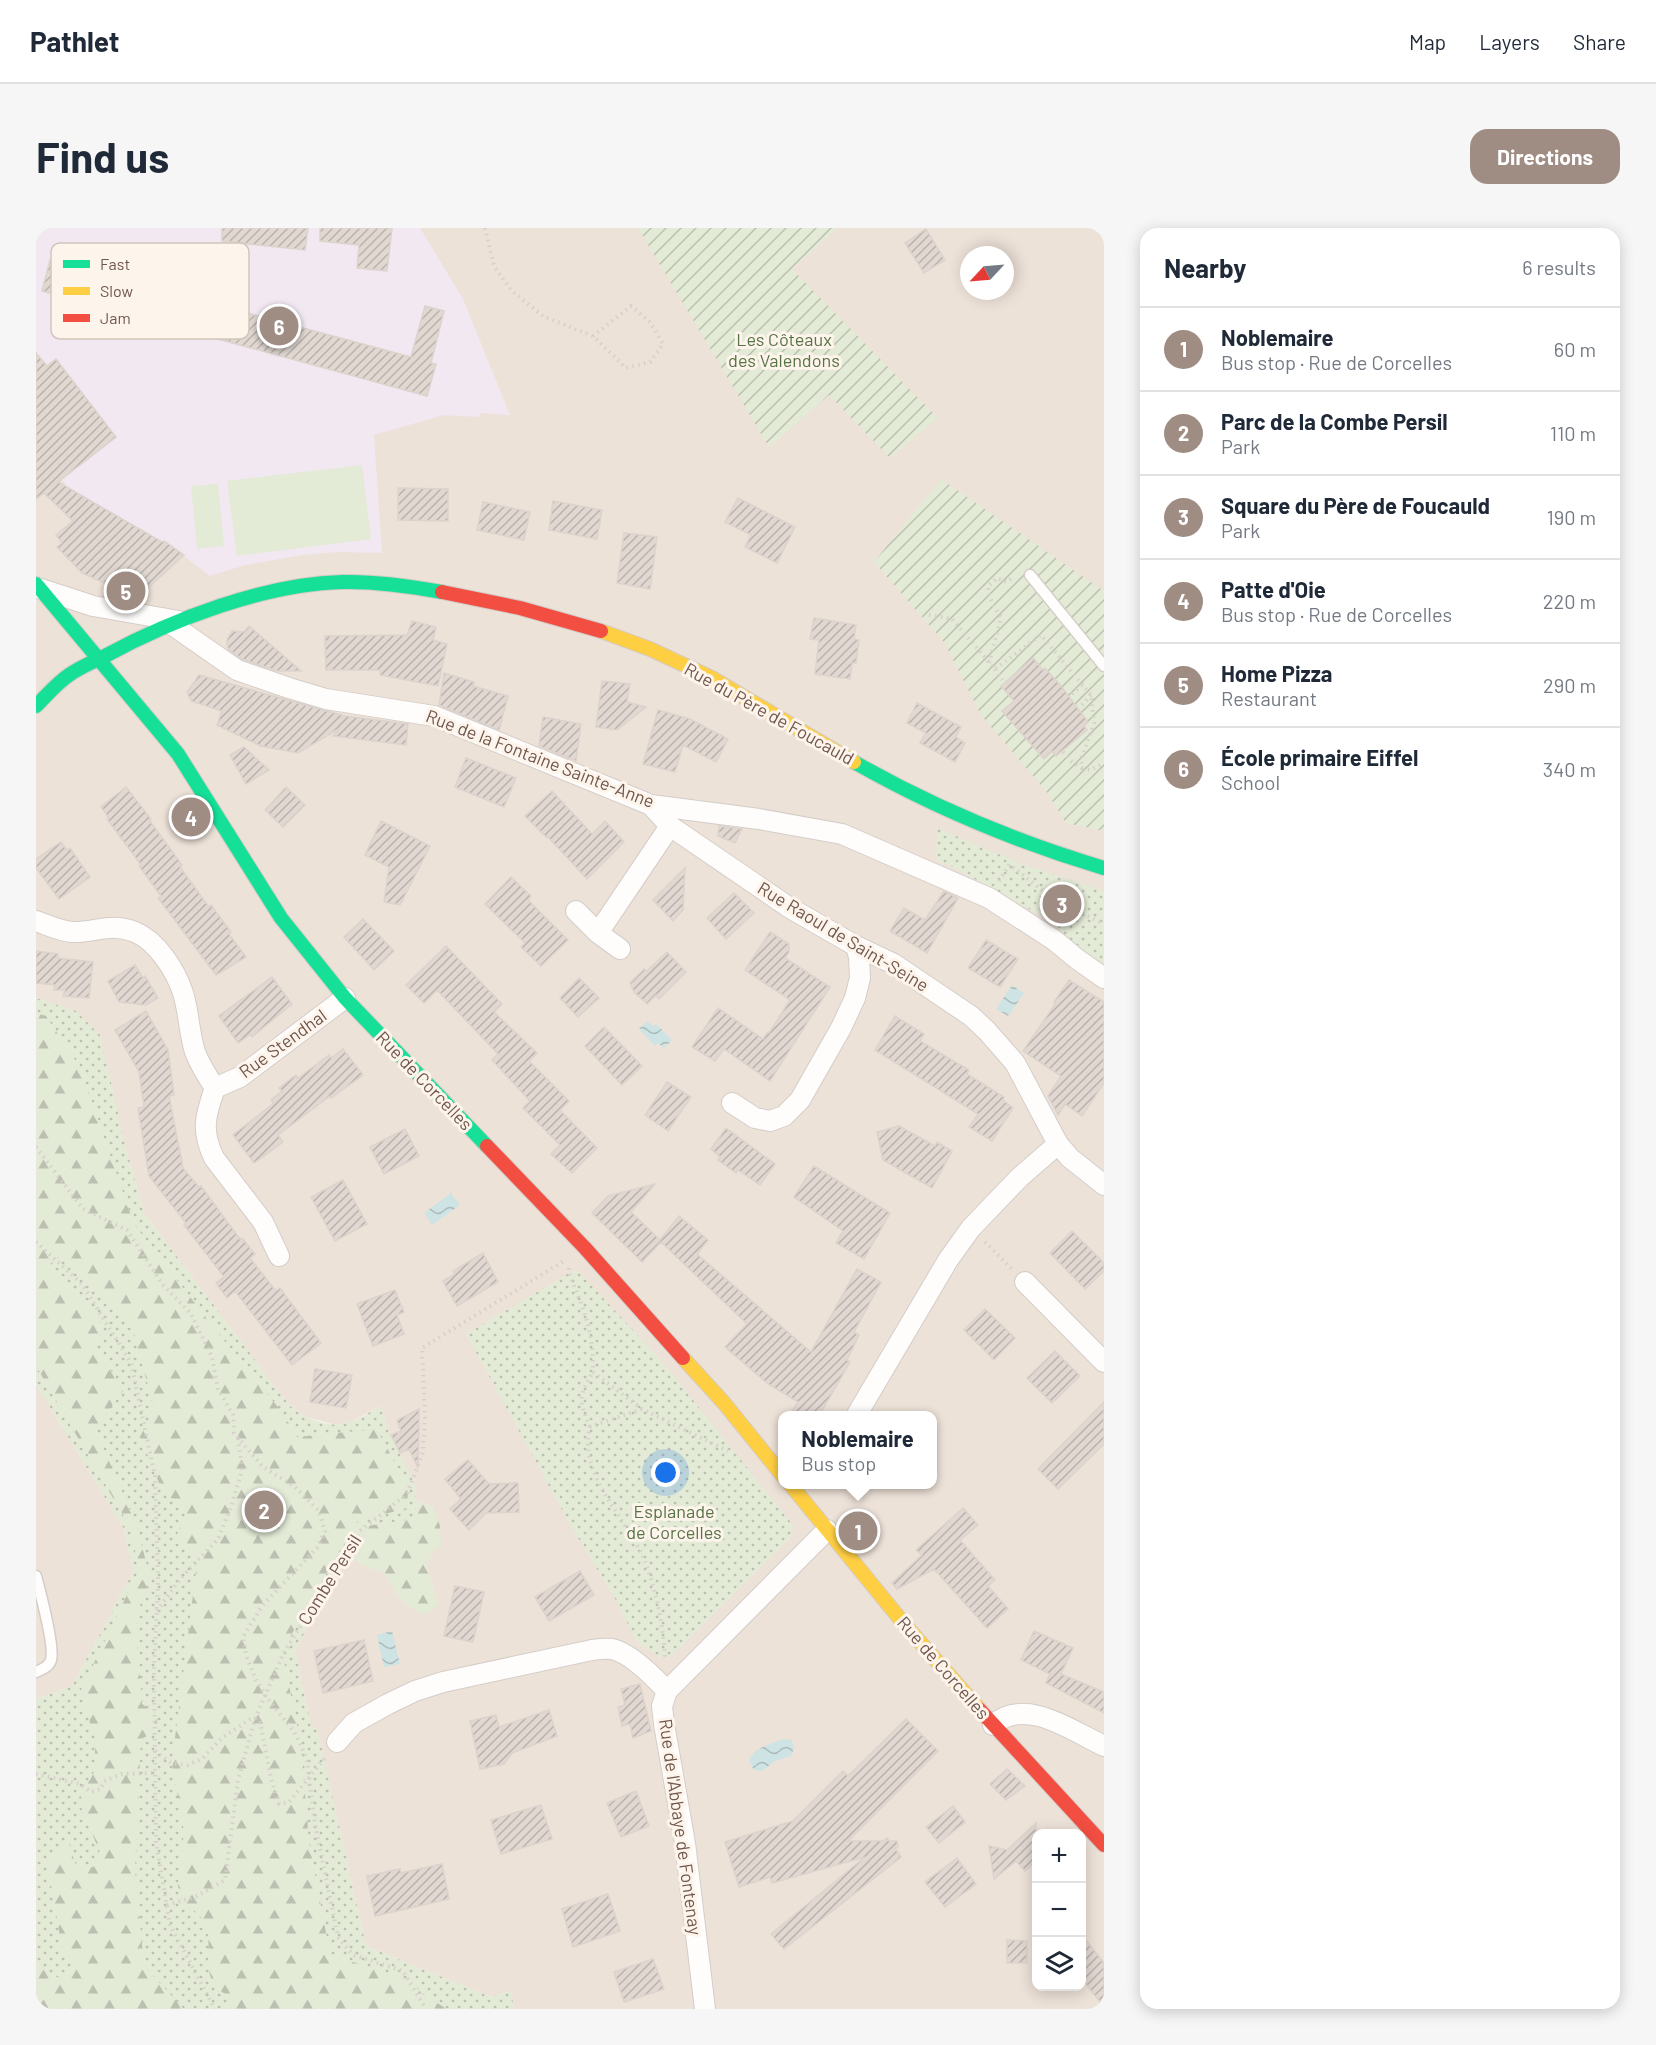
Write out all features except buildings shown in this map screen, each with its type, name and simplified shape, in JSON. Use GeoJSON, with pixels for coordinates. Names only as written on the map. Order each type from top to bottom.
{"type":"FeatureCollection","features":[{"type":"Feature","properties":{"kind":"main road","name":"Rue du Père de Foucauld"},"geometry":{"type":"LineString","coordinates":[[36,706],[70,674],[132,641],[175,622],[260,593],[292,586],[328,582],[365,582],[427,589],[496,601],[550,615],[648,649],[711,678],[861,766],[937,806],[984,826],[1104,868]]}},
{"type":"Feature","properties":{"kind":"main road","name":"Rue de Corcelles"},"geometry":{"type":"LineString","coordinates":[[38,586],[178,754],[281,918],[345,998],[585,1248],[724,1403],[778,1470]]}},
{"type":"Feature","properties":{"kind":"main road","name":"Rue de Corcelles"},"geometry":{"type":"LineString","coordinates":[[793,1489],[993,1725],[1104,1845]]}},
{"type":"Feature","properties":{"kind":"street","name":"Rue du Père de Foucauld"},"geometry":{"type":"LineString","coordinates":[[38,586],[93,606],[175,622]]}},
{"type":"Feature","properties":{"kind":"street","name":"Rue de la Fontaine Sainte-Anne"},"geometry":{"type":"LineString","coordinates":[[175,622],[237,670],[326,699],[434,716],[651,805],[759,819],[842,834],[989,898],[1054,940],[1104,978]]}},
{"type":"Feature","properties":{"kind":"street","name":"Rue Raoul de Saint-Seine"},"geometry":{"type":"LineString","coordinates":[[651,805],[670,826],[790,908],[856,946],[894,964],[971,1016],[1015,1063],[1058,1144],[1070,1158],[1104,1185]]}},
{"type":"Feature","properties":{"kind":"street"},"geometry":{"type":"LineString","coordinates":[[598,933],[670,826]]}},
{"type":"Feature","properties":{"kind":"street"},"geometry":{"type":"LineString","coordinates":[[576,911],[598,933],[620,949]]}},
{"type":"Feature","properties":{"kind":"street"},"geometry":{"type":"LineString","coordinates":[[36,921],[73,932],[114,927],[136,932],[146,938],[160,953],[179,983],[186,1004],[194,1049],[201,1067],[215,1088],[205,1124],[209,1147],[214,1158],[263,1222],[279,1256]]}},
{"type":"Feature","properties":{"kind":"street"},"geometry":{"type":"LineString","coordinates":[[732,1103],[755,1118],[770,1121],[784,1116],[800,1100],[841,1028],[855,998],[860,978],[856,946]]}},
{"type":"Feature","properties":{"kind":"street","name":"Rue Stendhal"},"geometry":{"type":"LineString","coordinates":[[215,1088],[240,1077],[345,998]]}},
{"type":"Feature","properties":{"kind":"street"},"geometry":{"type":"LineString","coordinates":[[859,1411],[948,1260],[971,1228],[1020,1178],[1058,1144]]}},
{"type":"Feature","properties":{"kind":"street"},"geometry":{"type":"LineString","coordinates":[[1025,1282],[1104,1362]]}},
{"type":"Feature","properties":{"kind":"street"},"geometry":{"type":"LineString","coordinates":[[805,1503],[813,1489]]}},
{"type":"Feature","properties":{"kind":"street"},"geometry":{"type":"LineString","coordinates":[[337,1742],[354,1723],[415,1691],[443,1682],[592,1650],[619,1652],[652,1676],[667,1691],[827,1530]]}},
{"type":"Feature","properties":{"kind":"street","name":"Rue de l'Abbaye de Fontenay"},"geometry":{"type":"LineString","coordinates":[[667,1691],[663,1706],[664,1724],[685,1843],[705,2009]]}},
{"type":"Feature","properties":{"kind":"street"},"geometry":{"type":"LineString","coordinates":[[993,1725],[1009,1715],[1027,1713],[1044,1718],[1104,1746]]}},
{"type":"Feature","properties":{"kind":"lane"},"geometry":{"type":"LineString","coordinates":[[1029,575],[1104,666]]}},
{"type":"Feature","properties":{"kind":"lane"},"geometry":{"type":"LineString","coordinates":[[36,1576],[47,1619],[51,1659],[48,1665],[36,1672]]}},
{"type":"Feature","properties":{"kind":"path"},"geometry":{"type":"LineString","coordinates":[[485,228],[494,266],[512,291],[543,316],[593,336],[626,368],[650,362],[663,344],[650,322],[631,306],[593,336]]}},
{"type":"Feature","properties":{"kind":"path"},"geometry":{"type":"LineString","coordinates":[[989,663],[1001,618],[989,596],[988,586],[997,578],[1007,582],[1021,570],[1029,575]]}},
{"type":"Feature","properties":{"kind":"path"},"geometry":{"type":"LineString","coordinates":[[929,615],[952,619],[1002,680]]}},
{"type":"Feature","properties":{"kind":"path"},"geometry":{"type":"LineString","coordinates":[[995,669],[1041,635],[1091,696],[1094,723],[1081,760],[1083,769]]}},
{"type":"Feature","properties":{"kind":"path"},"geometry":{"type":"LineString","coordinates":[[1072,694],[1082,685]]}},
{"type":"Feature","properties":{"kind":"path"},"geometry":{"type":"LineString","coordinates":[[1082,705],[1091,696]]}},
{"type":"Feature","properties":{"kind":"path"},"geometry":{"type":"LineString","coordinates":[[1063,752],[1083,769],[1090,770],[1104,763]]}},
{"type":"Feature","properties":{"kind":"path"},"geometry":{"type":"LineString","coordinates":[[1010,864],[1053,899],[1104,924]]}},
{"type":"Feature","properties":{"kind":"path"},"geometry":{"type":"LineString","coordinates":[[36,1147],[83,1209],[127,1230],[163,1286],[191,1314],[212,1357],[218,1389],[233,1415],[234,1433],[238,1438],[242,1470],[232,1504],[218,1539],[180,1579],[156,1612]]}},
{"type":"Feature","properties":{"kind":"path"},"geometry":{"type":"LineString","coordinates":[[971,1228],[1025,1282]]}},
{"type":"Feature","properties":{"kind":"path"},"geometry":{"type":"LineString","coordinates":[[36,1242],[82,1284],[131,1363],[155,1476],[158,1581],[154,1673],[156,1842],[170,1925],[215,2009]]}},
{"type":"Feature","properties":{"kind":"path","name":"Combe Persil"},"geometry":{"type":"LineString","coordinates":[[167,1905],[197,1896],[225,1880],[238,1780],[255,1719],[283,1654],[360,1530],[407,1494],[423,1452],[425,1417],[422,1348],[569,1258],[569,1273],[588,1318],[592,1337],[593,1372]]}},
{"type":"Feature","properties":{"kind":"path"},"geometry":{"type":"LineString","coordinates":[[667,1691],[664,1639],[653,1587],[629,1529],[591,1466],[587,1441],[590,1427],[581,1406],[582,1390],[593,1372],[642,1409],[736,1455]]}},
{"type":"Feature","properties":{"kind":"path"},"geometry":{"type":"LineString","coordinates":[[590,1427],[642,1409]]}},
{"type":"Feature","properties":{"kind":"path","name":"Combe Persil"},"geometry":{"type":"LineString","coordinates":[[238,1438],[262,1466],[296,1486],[319,1511],[325,1531],[317,1548],[262,1606],[243,1637],[246,1655],[264,1695],[289,1725],[307,1761],[315,1824],[338,1937],[353,1955],[403,1971],[426,2009]]}},
{"type":"Feature","properties":{"kind":"path"},"geometry":{"type":"LineString","coordinates":[[154,1751],[171,1763],[188,1765],[203,1758],[222,1738],[252,1718],[261,1721],[271,1779],[279,1804],[289,1802],[337,1742]]}},
{"type":"Feature","properties":{"kind":"path"},"geometry":{"type":"LineString","coordinates":[[36,1774],[80,1784],[91,1792],[101,1789],[104,1781],[121,1774],[155,1773]]}},
{"type":"Feature","properties":{"kind":"shaded area"},"geometry":{"type":"Polygon","coordinates":[[[36,228],[1104,228],[1104,2009],[514,2009],[510,1991],[491,1997],[366,1946],[317,1728],[312,1730],[295,1651],[346,1553],[363,1565],[384,1573],[402,1601],[422,1614],[438,1602],[426,1566],[432,1552],[433,1507],[416,1500],[416,1487],[388,1430],[380,1406],[349,1423],[336,1425],[306,1417],[286,1401],[144,1213],[126,1148],[76,1011],[36,998],[36,228]]]}},
{"type":"Feature","properties":{"kind":"shaded area"},"geometry":{"type":"Polygon","coordinates":[[[36,228],[420,228],[463,299],[510,415],[480,413],[479,417],[444,415],[374,435],[382,553],[339,552],[303,555],[245,565],[210,576],[164,541],[162,542],[70,489],[36,450],[36,228]]]}},
{"type":"Feature","properties":{"kind":"shaded area"},"geometry":{"type":"Polygon","coordinates":[[[36,1384],[124,1529],[133,1572],[72,1686],[36,1699],[36,1384]]]}},
{"type":"Feature","properties":{"kind":"green space","name":"Les Côteaux des Valendons"},"geometry":{"type":"Polygon","coordinates":[[[638,228],[838,228],[792,269],[938,418],[890,458],[829,395],[769,447],[638,228]]]}},
{"type":"Feature","properties":{"kind":"green space"},"geometry":{"type":"Polygon","coordinates":[[[362,465],[371,539],[237,556],[227,481],[362,465]]]}},
{"type":"Feature","properties":{"kind":"green space"},"geometry":{"type":"Polygon","coordinates":[[[941,479],[1104,591],[1104,831],[1066,823],[1046,791],[981,715],[944,642],[874,562],[941,479]]]}},
{"type":"Feature","properties":{"kind":"green space"},"geometry":{"type":"Polygon","coordinates":[[[218,484],[224,546],[197,549],[191,486],[218,484]]]}},
{"type":"Feature","properties":{"kind":"green space"},"geometry":{"type":"Polygon","coordinates":[[[937,828],[1019,863],[1104,891],[1104,963],[1087,953],[1044,917],[936,860],[937,828]]]}},
{"type":"Feature","properties":{"kind":"green space"},"geometry":{"type":"Polygon","coordinates":[[[36,998],[76,1011],[100,1035],[126,1148],[144,1213],[290,1406],[302,1415],[332,1425],[351,1422],[380,1406],[388,1430],[416,1487],[416,1519],[359,1527],[295,1651],[312,1729],[317,1727],[366,1946],[491,1997],[511,1991],[514,2009],[36,2009],[36,1699],[72,1686],[133,1572],[124,1529],[36,1384],[36,998]]]}},
{"type":"Feature","properties":{"kind":"green space"},"geometry":{"type":"Polygon","coordinates":[[[36,1013],[46,1016],[80,1067],[134,1224],[281,1411],[297,1437],[377,1429],[408,1488],[407,1508],[356,1522],[282,1651],[301,1744],[309,1842],[330,1954],[412,1982],[421,1993],[447,2009],[226,2009],[235,2001],[213,1983],[209,1972],[207,1931],[196,1912],[183,1903],[178,1886],[184,1832],[172,1762],[197,1563],[176,1537],[187,1511],[162,1490],[140,1437],[154,1408],[133,1330],[63,1253],[48,1266],[104,1327],[96,1345],[123,1391],[95,1428],[137,1527],[150,1577],[136,1617],[142,1704],[155,1713],[159,1730],[141,1739],[135,1870],[144,1966],[184,2009],[36,2009],[36,1966],[59,1978],[68,1976],[72,1966],[62,1948],[48,1868],[54,1851],[69,1843],[75,1863],[83,1869],[96,1866],[101,1855],[78,1800],[95,1770],[95,1738],[80,1692],[139,1570],[130,1527],[36,1366],[36,1013]]]}},
{"type":"Feature","properties":{"kind":"green space","name":"Esplanade de Corcelles"},"geometry":{"type":"Polygon","coordinates":[[[576,1269],[661,1360],[793,1525],[792,1536],[668,1657],[660,1657],[636,1641],[617,1602],[568,1521],[466,1334],[576,1269]]]}},
{"type":"Feature","properties":{"kind":"green space"},"geometry":{"type":"Polygon","coordinates":[[[416,1500],[433,1507],[440,1526],[441,1545],[432,1552],[426,1566],[438,1602],[434,1609],[422,1615],[402,1601],[384,1573],[363,1565],[346,1553],[359,1527],[416,1519],[416,1500]]]}},
{"type":"Feature","properties":{"kind":"water"},"geometry":{"type":"Polygon","coordinates":[[[1012,985],[1024,993],[1008,1016],[996,1009],[1012,985]]]}},
{"type":"Feature","properties":{"kind":"water"},"geometry":{"type":"Polygon","coordinates":[[[647,1021],[653,1026],[656,1024],[672,1040],[664,1048],[658,1043],[655,1046],[639,1029],[647,1021]]]}},
{"type":"Feature","properties":{"kind":"water"},"geometry":{"type":"Polygon","coordinates":[[[451,1193],[460,1205],[432,1225],[424,1213],[451,1193]]]}},
{"type":"Feature","properties":{"kind":"water"},"geometry":{"type":"Polygon","coordinates":[[[392,1631],[400,1664],[384,1667],[377,1635],[392,1631]]]}},
{"type":"Feature","properties":{"kind":"water"},"geometry":{"type":"Polygon","coordinates":[[[783,1739],[792,1740],[794,1748],[791,1756],[775,1761],[762,1771],[754,1770],[749,1761],[754,1753],[783,1739]]]}},
{"type":"Feature","properties":{"kind":"traffic: fast"},"geometry":{"type":"LineString","coordinates":[[36,706],[60,682],[82,667],[160,629],[251,597],[312,584],[342,582],[392,584],[442,592]]}},
{"type":"Feature","properties":{"kind":"traffic: fast"},"geometry":{"type":"LineString","coordinates":[[36,584],[178,754],[281,918],[345,998],[487,1146]]}},
{"type":"Feature","properties":{"kind":"traffic: fast"},"geometry":{"type":"LineString","coordinates":[[854,762],[914,794],[976,822],[1039,847],[1104,868]]}},
{"type":"Feature","properties":{"kind":"traffic: slow"},"geometry":{"type":"LineString","coordinates":[[601,631],[650,649],[712,678],[854,762]]}},
{"type":"Feature","properties":{"kind":"traffic: slow"},"geometry":{"type":"LineString","coordinates":[[683,1358],[724,1403],[778,1470]]}},
{"type":"Feature","properties":{"kind":"traffic: slow"},"geometry":{"type":"LineString","coordinates":[[794,1489],[905,1625],[979,1709]]}},
{"type":"Feature","properties":{"kind":"traffic: jam"},"geometry":{"type":"LineString","coordinates":[[442,592],[520,608],[601,631]]}},
{"type":"Feature","properties":{"kind":"traffic: jam"},"geometry":{"type":"LineString","coordinates":[[487,1146],[585,1248],[683,1358]]}},
{"type":"Feature","properties":{"kind":"traffic: jam"},"geometry":{"type":"LineString","coordinates":[[979,1709],[1104,1845]]}},
{"type":"Feature","properties":{"kind":"place","name":"École primaire Eiffel"},"geometry":{"type":"Point","coordinates":[279,326]}},
{"type":"Feature","properties":{"kind":"place","name":"Home Pizza"},"geometry":{"type":"Point","coordinates":[126,591]}},
{"type":"Feature","properties":{"kind":"place","name":"Patte d'Oie"},"geometry":{"type":"Point","coordinates":[191,817]}},
{"type":"Feature","properties":{"kind":"place","name":"Square du Père de Foucauld"},"geometry":{"type":"Point","coordinates":[1062,904]}},
{"type":"Feature","properties":{"kind":"place","name":"Parc de la Combe Persil"},"geometry":{"type":"Point","coordinates":[264,1510]}},
{"type":"Feature","properties":{"kind":"place","name":"Noblemaire"},"geometry":{"type":"Point","coordinates":[858,1531]}}]}
